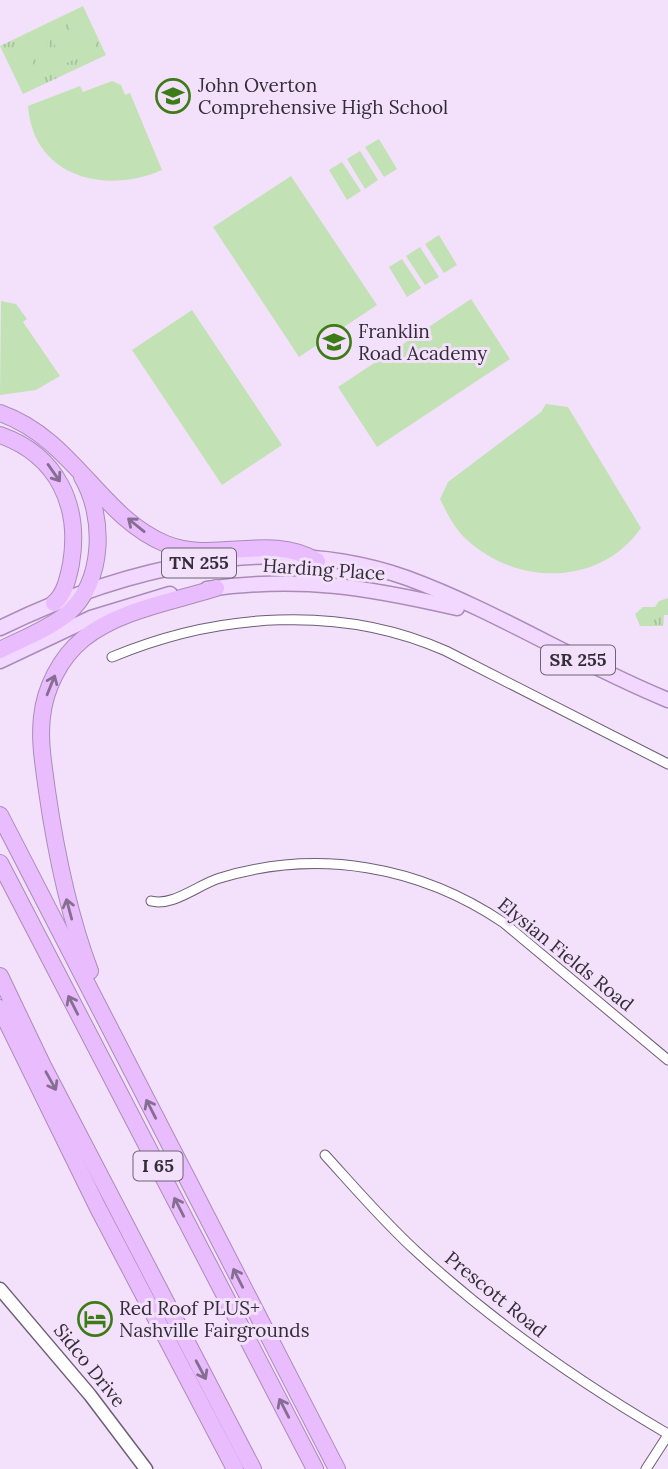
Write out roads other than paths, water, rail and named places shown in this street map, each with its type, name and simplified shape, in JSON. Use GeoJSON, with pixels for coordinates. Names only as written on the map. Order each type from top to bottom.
{"type":"FeatureCollection","features":[{"type":"Feature","properties":{"kind":"highway"},"geometry":{"type":"LineString","coordinates":[[0,413],[43,434],[138,528],[166,543],[199,551],[290,548],[317,561]]}},
{"type":"Feature","properties":{"kind":"highway"},"geometry":{"type":"LineString","coordinates":[[0,435],[20,443],[42,458],[55,474],[67,497],[73,524],[72,555],[64,589],[54,603]]}},
{"type":"Feature","properties":{"kind":"highway"},"geometry":{"type":"LineString","coordinates":[[0,650],[65,616],[77,604],[84,591],[96,556],[98,527],[87,485],[69,457]]}},
{"type":"Feature","properties":{"kind":"highway"},"geometry":{"type":"LineString","coordinates":[[116,1043],[73,924],[61,878],[42,752],[41,728],[45,701],[64,659],[96,630],[119,619],[216,588]]}},
{"type":"Feature","properties":{"kind":"highway"},"geometry":{"type":"LineString","coordinates":[[0,816],[337,1469]]}},
{"type":"Feature","properties":{"kind":"highway","name":"I 65"},"geometry":{"type":"LineString","coordinates":[[0,863],[315,1469]]}},
{"type":"Feature","properties":{"kind":"highway","name":"I 65"},"geometry":{"type":"LineString","coordinates":[[0,976],[43,1066],[253,1469]]}},
{"type":"Feature","properties":{"kind":"highway"},"geometry":{"type":"LineString","coordinates":[[0,1008],[98,1208],[234,1469]]}},
{"type":"Feature","properties":{"kind":"highway"},"geometry":{"type":"LineString","coordinates":[[0,1023],[30,1068]]}},
{"type":"Feature","properties":{"kind":"main road","name":"Harding Place"},"geometry":{"type":"LineString","coordinates":[[0,628],[84,591],[136,575],[198,563],[251,558],[317,561],[406,578],[607,674],[668,699]]}},
{"type":"Feature","properties":{"kind":"main road","name":"Harding Place"},"geometry":{"type":"LineString","coordinates":[[0,661],[75,624],[125,605],[169,594],[263,583],[357,586],[489,616]]}},
{"type":"Feature","properties":{"kind":"main road","name":"Sidco Drive"},"geometry":{"type":"LineString","coordinates":[[0,1289],[82,1385],[146,1469]]}},
{"type":"Feature","properties":{"kind":"street"},"geometry":{"type":"LineString","coordinates":[[112,657],[197,629],[232,622],[300,621],[366,627],[416,639],[446,652],[668,764]]}},
{"type":"Feature","properties":{"kind":"street","name":"Elysian Fields Road"},"geometry":{"type":"LineString","coordinates":[[151,901],[166,902],[217,879],[275,866],[349,865],[426,882],[481,907],[513,930],[668,1060]]}},
{"type":"Feature","properties":{"kind":"street","name":"Prescott Road"},"geometry":{"type":"LineString","coordinates":[[325,1155],[417,1252],[477,1303],[569,1374],[668,1434]]}},
{"type":"Feature","properties":{"kind":"street"},"geometry":{"type":"LineString","coordinates":[[646,1469],[668,1434]]}},
{"type":"Feature","properties":{"kind":"place","name":"John Overton Comprehensive High School"},"geometry":{"type":"Point","coordinates":[173,96]}},
{"type":"Feature","properties":{"kind":"place","name":"Franklin Road Academy"},"geometry":{"type":"Point","coordinates":[334,342]}},
{"type":"Feature","properties":{"kind":"place","name":"Red Roof PLUS+ Nashville Fairgrounds"},"geometry":{"type":"Point","coordinates":[95,1319]}}]}
